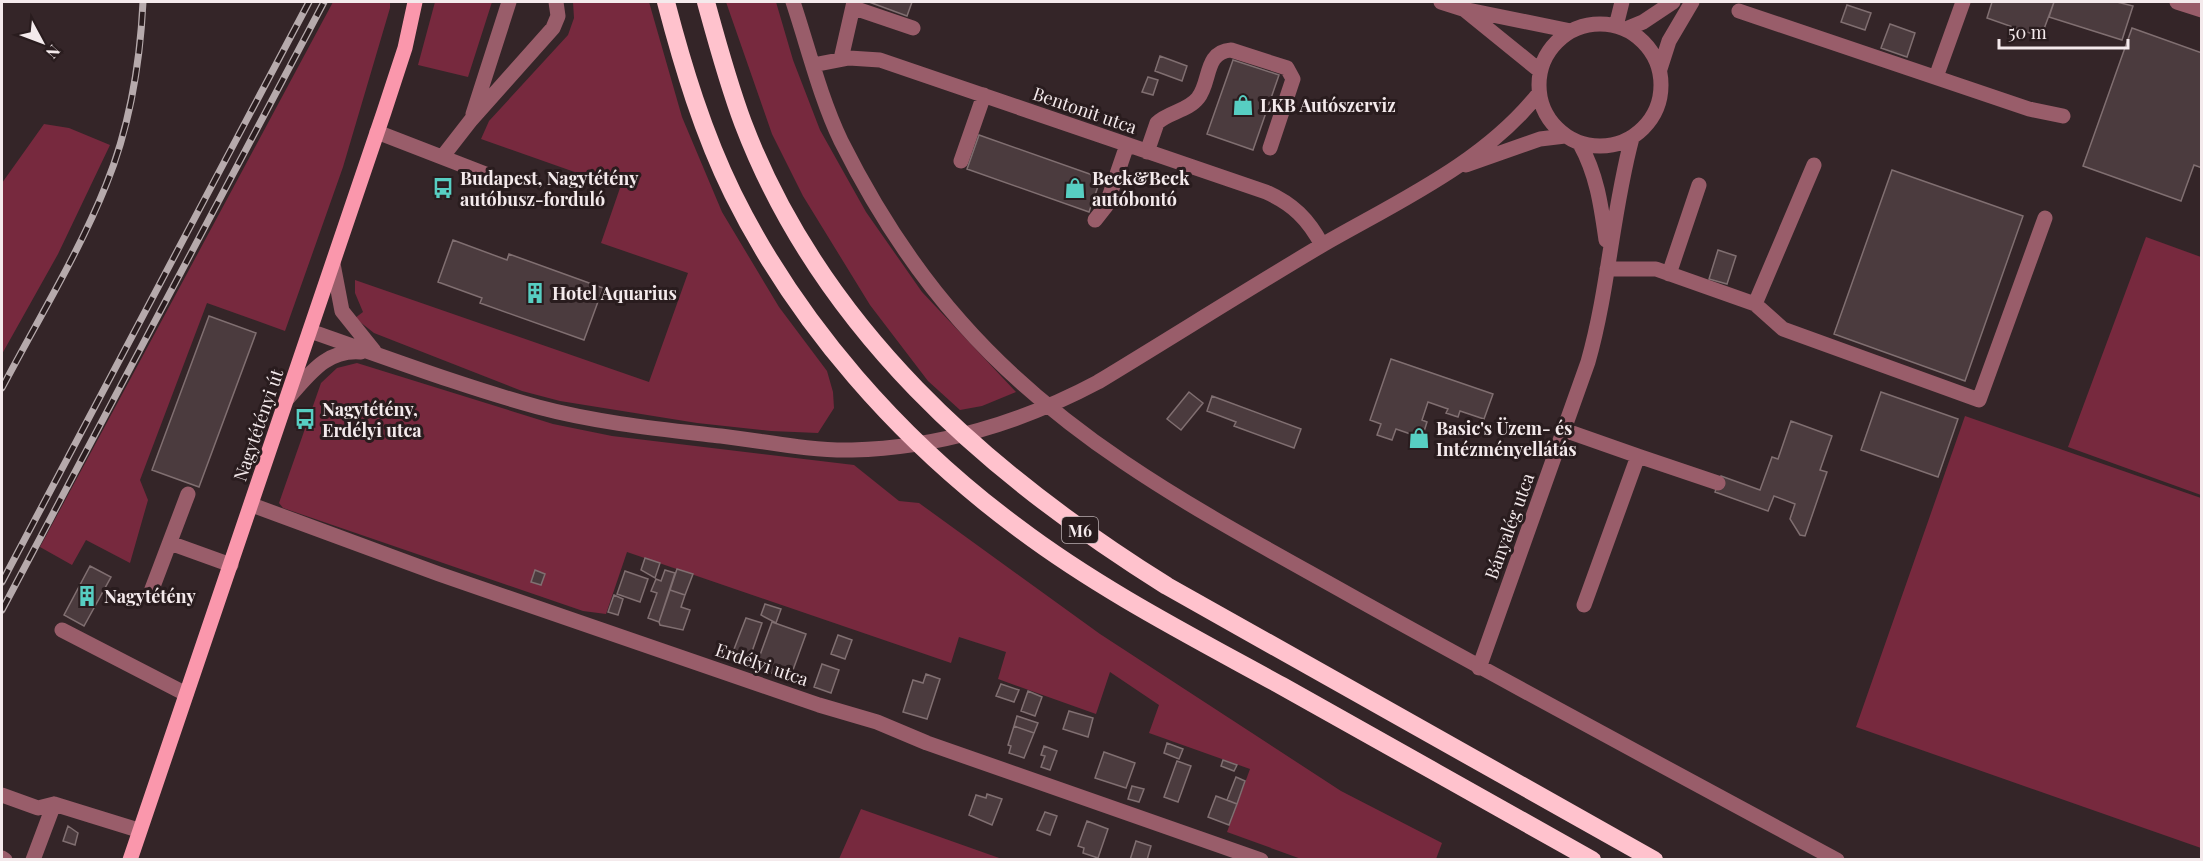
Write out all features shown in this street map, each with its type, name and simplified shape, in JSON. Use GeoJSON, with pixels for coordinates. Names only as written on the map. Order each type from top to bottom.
{"type":"FeatureCollection","features":[{"type":"Feature","properties":{"kind":"highway","name":"M6"},"geometry":{"type":"LineString","coordinates":[[666,2],[696,102],[732,192],[753,231],[811,320],[838,355],[884,410],[952,476],[1046,547],[1148,613],[1592,860]]}},
{"type":"Feature","properties":{"kind":"highway","name":"M6"},"geometry":{"type":"LineString","coordinates":[[706,2],[744,124],[767,176],[800,237],[885,356],[922,397],[988,458],[1099,544],[1167,586],[1654,860]]}},
{"type":"Feature","properties":{"kind":"main road","name":"Nagytétényi út"},"geometry":{"type":"LineString","coordinates":[[130,860],[138,830],[252,505],[405,48],[415,2]]}},
{"type":"Feature","properties":{"kind":"street"},"geometry":{"type":"LineString","coordinates":[[471,120],[509,2]]}},
{"type":"Feature","properties":{"kind":"street"},"geometry":{"type":"LineString","coordinates":[[443,156],[471,120],[552,28],[558,16],[556,2]]}},
{"type":"Feature","properties":{"kind":"street"},"geometry":{"type":"LineString","coordinates":[[792,2],[840,138],[905,251],[959,320],[1028,391],[1134,471],[1479,668],[1837,860]]}},
{"type":"Feature","properties":{"kind":"street"},"geometry":{"type":"LineString","coordinates":[[1441,2],[1465,5],[1571,31]]}},
{"type":"Feature","properties":{"kind":"street"},"geometry":{"type":"LineString","coordinates":[[1621,27],[1624,2]]}},
{"type":"Feature","properties":{"kind":"street"},"geometry":{"type":"LineString","coordinates":[[1621,27],[1641,39],[1653,52],[1660,69],[1662,85],[1654,115],[1632,138],[1615,145],[1598,147],[1580,144],[1565,136],[1552,124],[1543,110],[1539,93],[1540,71],[1546,55],[1557,41],[1571,31],[1593,24],[1621,27],[1643,22],[1673,2]]}},
{"type":"Feature","properties":{"kind":"street"},"geometry":{"type":"LineString","coordinates":[[1660,69],[1669,41],[1692,2]]}},
{"type":"Feature","properties":{"kind":"street"},"geometry":{"type":"LineString","coordinates":[[1936,77],[1963,2]]}},
{"type":"Feature","properties":{"kind":"street"},"geometry":{"type":"LineString","coordinates":[[2177,2],[2202,10]]}},
{"type":"Feature","properties":{"kind":"street"},"geometry":{"type":"LineString","coordinates":[[841,59],[854,5],[913,28]]}},
{"type":"Feature","properties":{"kind":"street"},"geometry":{"type":"LineString","coordinates":[[1465,5],[1540,71]]}},
{"type":"Feature","properties":{"kind":"street"},"geometry":{"type":"LineString","coordinates":[[1738,11],[2029,108],[2063,116]]}},
{"type":"Feature","properties":{"kind":"street"},"geometry":{"type":"LineString","coordinates":[[1147,152],[1157,123],[1199,98],[1212,61],[1224,50],[1231,50],[1287,68],[1291,73],[1293,80],[1270,148]]}},
{"type":"Feature","properties":{"kind":"street","name":"Bentonit utca"},"geometry":{"type":"LineString","coordinates":[[813,65],[841,59],[880,60],[1284,200],[1303,214],[1323,245]]}},
{"type":"Feature","properties":{"kind":"street"},"geometry":{"type":"LineString","coordinates":[[310,331],[528,404],[588,418],[850,450],[909,445],[991,427],[1063,401],[1098,382],[1323,245],[1450,172],[1522,115],[1539,93]]}},
{"type":"Feature","properties":{"kind":"street"},"geometry":{"type":"LineString","coordinates":[[961,161],[984,95]]}},
{"type":"Feature","properties":{"kind":"street"},"geometry":{"type":"LineString","coordinates":[[377,132],[488,175]]}},
{"type":"Feature","properties":{"kind":"street"},"geometry":{"type":"LineString","coordinates":[[1450,172],[1540,139],[1565,136]]}},
{"type":"Feature","properties":{"kind":"street","name":"Bányalég utca"},"geometry":{"type":"LineString","coordinates":[[1479,668],[1564,430],[1598,327],[1632,138]]}},
{"type":"Feature","properties":{"kind":"street","name":"Bányalég utca"},"geometry":{"type":"LineString","coordinates":[[1580,144],[1591,164],[1599,188],[1608,263]]}},
{"type":"Feature","properties":{"kind":"street"},"geometry":{"type":"LineString","coordinates":[[1095,220],[1106,206],[1127,145]]}},
{"type":"Feature","properties":{"kind":"street"},"geometry":{"type":"LineString","coordinates":[[1755,304],[1814,165]]}},
{"type":"Feature","properties":{"kind":"street"},"geometry":{"type":"LineString","coordinates":[[1669,274],[1699,185]]}},
{"type":"Feature","properties":{"kind":"street"},"geometry":{"type":"LineString","coordinates":[[1608,263],[1656,269],[1755,304],[1783,329],[1980,400],[2046,218]]}},
{"type":"Feature","properties":{"kind":"street"},"geometry":{"type":"LineString","coordinates":[[333,264],[342,312],[376,354]]}},
{"type":"Feature","properties":{"kind":"street"},"geometry":{"type":"LineString","coordinates":[[287,399],[327,358],[346,351],[376,354]]}},
{"type":"Feature","properties":{"kind":"street"},"geometry":{"type":"LineString","coordinates":[[1564,430],[1718,483]]}},
{"type":"Feature","properties":{"kind":"street"},"geometry":{"type":"LineString","coordinates":[[1584,605],[1638,456]]}},
{"type":"Feature","properties":{"kind":"street"},"geometry":{"type":"LineString","coordinates":[[152,589],[188,494]]}},
{"type":"Feature","properties":{"kind":"street","name":"Erdélyi utca"},"geometry":{"type":"LineString","coordinates":[[252,505],[439,574],[819,705],[877,722],[927,743],[1261,860]]}},
{"type":"Feature","properties":{"kind":"street"},"geometry":{"type":"LineString","coordinates":[[170,543],[231,565]]}},
{"type":"Feature","properties":{"kind":"street"},"geometry":{"type":"LineString","coordinates":[[62,630],[186,694]]}},
{"type":"Feature","properties":{"kind":"street"},"geometry":{"type":"LineString","coordinates":[[2,795],[38,808],[54,804],[138,830]]}},
{"type":"Feature","properties":{"kind":"street"},"geometry":{"type":"LineString","coordinates":[[33,860],[54,804]]}},
{"type":"Feature","properties":{"kind":"shaded area"},"geometry":{"type":"Polygon","coordinates":[[[333,2],[390,2],[390,8],[343,167],[285,331],[207,303],[140,480],[148,500],[130,563],[86,540],[72,565],[40,547],[333,2]]]}},
{"type":"Feature","properties":{"kind":"shaded area"},"geometry":{"type":"Polygon","coordinates":[[[435,2],[492,2],[468,77],[418,65],[435,2]]]}},
{"type":"Feature","properties":{"kind":"shaded area"},"geometry":{"type":"Polygon","coordinates":[[[573,2],[649,2],[682,117],[722,212],[779,307],[827,371],[833,392],[834,408],[818,433],[771,431],[697,423],[560,401],[522,391],[374,333],[355,318],[363,312],[355,293],[355,280],[649,382],[688,273],[601,243],[620,188],[481,139],[489,121],[568,35],[574,18],[573,2]]]}},
{"type":"Feature","properties":{"kind":"shaded area"},"geometry":{"type":"Polygon","coordinates":[[[726,2],[776,2],[793,60],[820,130],[866,212],[922,292],[1016,392],[982,406],[960,410],[928,381],[870,305],[803,196],[772,134],[726,2]]]}},
{"type":"Feature","properties":{"kind":"shaded area"},"geometry":{"type":"Polygon","coordinates":[[[44,124],[69,128],[110,145],[58,254],[2,354],[2,183],[44,124]]]}},
{"type":"Feature","properties":{"kind":"shaded area"},"geometry":{"type":"Polygon","coordinates":[[[2146,237],[2201,257],[2201,495],[2068,447],[2146,237]]]}},
{"type":"Feature","properties":{"kind":"shaded area"},"geometry":{"type":"Polygon","coordinates":[[[357,363],[553,424],[612,436],[854,465],[899,501],[919,503],[1100,634],[1341,791],[1442,843],[1436,859],[1304,860],[1227,832],[1250,769],[1149,733],[1159,705],[1110,672],[1096,714],[998,679],[1006,652],[959,637],[951,663],[627,552],[606,614],[583,611],[283,508],[279,503],[321,383],[337,368],[357,363]]]}},
{"type":"Feature","properties":{"kind":"shaded area"},"geometry":{"type":"Polygon","coordinates":[[[1965,416],[2201,498],[2201,848],[1856,727],[1965,416]]]}},
{"type":"Feature","properties":{"kind":"shaded area"},"geometry":{"type":"Polygon","coordinates":[[[861,809],[1002,859],[839,859],[861,809]]]}},
{"type":"Feature","properties":{"kind":"building"},"geometry":{"type":"Polygon","coordinates":[[[869,2],[912,2],[907,16],[869,2]]]}},
{"type":"Feature","properties":{"kind":"building"},"geometry":{"type":"Polygon","coordinates":[[[1992,2],[2054,2],[2041,37],[1987,18],[1992,2]]]}},
{"type":"Feature","properties":{"kind":"building"},"geometry":{"type":"Polygon","coordinates":[[[2054,2],[2117,2],[2133,6],[2122,40],[2049,17],[2054,2]]]}},
{"type":"Feature","properties":{"kind":"building"},"geometry":{"type":"Polygon","coordinates":[[[1847,5],[1871,13],[1865,30],[1841,22],[1847,5]]]}},
{"type":"Feature","properties":{"kind":"building"},"geometry":{"type":"Polygon","coordinates":[[[1890,24],[1915,33],[1907,57],[1881,48],[1890,24]]]}},
{"type":"Feature","properties":{"kind":"building"},"geometry":{"type":"Polygon","coordinates":[[[2132,28],[2202,53],[2202,168],[2194,165],[2181,201],[2083,166],[2132,28]]]}},
{"type":"Feature","properties":{"kind":"building"},"geometry":{"type":"Polygon","coordinates":[[[1160,56],[1187,66],[1182,81],[1155,71],[1160,56]]]}},
{"type":"Feature","properties":{"kind":"building","name":"LKB Autószerviz"},"geometry":{"type":"Polygon","coordinates":[[[1233,60],[1279,75],[1253,150],[1207,134],[1233,60]]]}},
{"type":"Feature","properties":{"kind":"building"},"geometry":{"type":"Polygon","coordinates":[[[1148,77],[1158,80],[1153,95],[1142,92],[1148,77]]]}},
{"type":"Feature","properties":{"kind":"building"},"geometry":{"type":"Polygon","coordinates":[[[979,135],[1101,178],[1089,212],[967,169],[979,135]]]}},
{"type":"Feature","properties":{"kind":"building"},"geometry":{"type":"Polygon","coordinates":[[[1892,170],[2023,216],[1965,381],[1834,334],[1892,170]]]}},
{"type":"Feature","properties":{"kind":"building","name":"Hotel Aquarius"},"geometry":{"type":"Polygon","coordinates":[[[453,240],[507,260],[509,254],[603,288],[584,340],[480,303],[482,298],[438,282],[453,240]]]}},
{"type":"Feature","properties":{"kind":"building"},"geometry":{"type":"Polygon","coordinates":[[[1718,250],[1736,256],[1727,284],[1709,279],[1718,250]]]}},
{"type":"Feature","properties":{"kind":"building"},"geometry":{"type":"Polygon","coordinates":[[[209,316],[256,333],[199,487],[152,470],[209,316]]]}},
{"type":"Feature","properties":{"kind":"building"},"geometry":{"type":"Polygon","coordinates":[[[1391,359],[1493,394],[1484,419],[1460,411],[1458,417],[1446,413],[1448,409],[1428,402],[1422,420],[1427,422],[1422,438],[1396,429],[1392,440],[1377,435],[1381,424],[1370,420],[1391,359]]]}},
{"type":"Feature","properties":{"kind":"building"},"geometry":{"type":"Polygon","coordinates":[[[1189,392],[1203,403],[1181,430],[1167,419],[1189,392]]]}},
{"type":"Feature","properties":{"kind":"building"},"geometry":{"type":"Polygon","coordinates":[[[1881,392],[1958,419],[1938,477],[1861,450],[1881,392]]]}},
{"type":"Feature","properties":{"kind":"building"},"geometry":{"type":"Polygon","coordinates":[[[1212,396],[1301,429],[1294,448],[1234,426],[1236,422],[1207,411],[1212,396]]]}},
{"type":"Feature","properties":{"kind":"building"},"geometry":{"type":"Polygon","coordinates":[[[1791,421],[1832,436],[1820,470],[1827,472],[1805,536],[1800,535],[1790,519],[1795,504],[1774,496],[1768,511],[1715,492],[1721,476],[1760,490],[1772,457],[1778,459],[1791,421]]]}},
{"type":"Feature","properties":{"kind":"building"},"geometry":{"type":"Polygon","coordinates":[[[645,558],[660,563],[655,578],[641,570],[645,558]]]}},
{"type":"Feature","properties":{"kind":"building","name":"Nagytétény"},"geometry":{"type":"Polygon","coordinates":[[[90,566],[111,577],[84,626],[64,615],[90,566]]]}},
{"type":"Feature","properties":{"kind":"building"},"geometry":{"type":"Polygon","coordinates":[[[677,569],[693,574],[685,595],[670,590],[677,569]]]}},
{"type":"Feature","properties":{"kind":"building"},"geometry":{"type":"Polygon","coordinates":[[[535,570],[545,574],[541,585],[531,582],[535,570]]]}},
{"type":"Feature","properties":{"kind":"building"},"geometry":{"type":"Polygon","coordinates":[[[665,570],[675,573],[659,622],[648,618],[657,593],[651,591],[656,579],[661,581],[665,570]]]}},
{"type":"Feature","properties":{"kind":"building"},"geometry":{"type":"Polygon","coordinates":[[[625,571],[648,579],[640,602],[617,594],[625,571]]]}},
{"type":"Feature","properties":{"kind":"building"},"geometry":{"type":"Polygon","coordinates":[[[670,590],[685,595],[681,607],[690,610],[683,630],[660,625],[659,622],[670,590]]]}},
{"type":"Feature","properties":{"kind":"building"},"geometry":{"type":"Polygon","coordinates":[[[614,595],[623,599],[618,615],[608,612],[614,595]]]}},
{"type":"Feature","properties":{"kind":"building"},"geometry":{"type":"Polygon","coordinates":[[[765,604],[781,609],[776,623],[761,615],[765,604]]]}},
{"type":"Feature","properties":{"kind":"building"},"geometry":{"type":"Polygon","coordinates":[[[746,618],[762,623],[748,663],[731,657],[746,618]]]}},
{"type":"Feature","properties":{"kind":"building"},"geometry":{"type":"Polygon","coordinates":[[[772,622],[806,634],[789,681],[756,666],[772,622]]]}},
{"type":"Feature","properties":{"kind":"building"},"geometry":{"type":"Polygon","coordinates":[[[838,635],[852,640],[845,659],[831,654],[838,635]]]}},
{"type":"Feature","properties":{"kind":"building"},"geometry":{"type":"Polygon","coordinates":[[[822,664],[839,670],[831,693],[814,687],[822,664]]]}},
{"type":"Feature","properties":{"kind":"building"},"geometry":{"type":"Polygon","coordinates":[[[926,674],[940,679],[927,719],[903,712],[913,680],[923,683],[926,674]]]}},
{"type":"Feature","properties":{"kind":"building"},"geometry":{"type":"Polygon","coordinates":[[[1001,684],[1019,690],[1014,702],[996,696],[1001,684]]]}},
{"type":"Feature","properties":{"kind":"building"},"geometry":{"type":"Polygon","coordinates":[[[1028,691],[1042,697],[1035,716],[1021,711],[1028,691]]]}},
{"type":"Feature","properties":{"kind":"building"},"geometry":{"type":"Polygon","coordinates":[[[1069,711],[1093,718],[1088,737],[1063,729],[1069,711]]]}},
{"type":"Feature","properties":{"kind":"building"},"geometry":{"type":"Polygon","coordinates":[[[1017,716],[1038,723],[1034,733],[1014,726],[1017,716]]]}},
{"type":"Feature","properties":{"kind":"building"},"geometry":{"type":"Polygon","coordinates":[[[1014,726],[1034,733],[1024,758],[1009,753],[1011,746],[1008,745],[1014,726]]]}},
{"type":"Feature","properties":{"kind":"building"},"geometry":{"type":"Polygon","coordinates":[[[1167,743],[1183,749],[1179,759],[1164,753],[1167,743]]]}},
{"type":"Feature","properties":{"kind":"building"},"geometry":{"type":"Polygon","coordinates":[[[1044,746],[1057,751],[1050,770],[1041,767],[1045,756],[1041,755],[1044,746]]]}},
{"type":"Feature","properties":{"kind":"building"},"geometry":{"type":"Polygon","coordinates":[[[1104,752],[1135,763],[1126,788],[1095,778],[1104,752]]]}},
{"type":"Feature","properties":{"kind":"building"},"geometry":{"type":"Polygon","coordinates":[[[1223,760],[1237,765],[1234,771],[1221,766],[1223,760]]]}},
{"type":"Feature","properties":{"kind":"building"},"geometry":{"type":"Polygon","coordinates":[[[1177,761],[1191,766],[1178,802],[1164,797],[1177,761]]]}},
{"type":"Feature","properties":{"kind":"building"},"geometry":{"type":"Polygon","coordinates":[[[1236,777],[1245,781],[1237,804],[1227,800],[1236,777]]]}},
{"type":"Feature","properties":{"kind":"building"},"geometry":{"type":"Polygon","coordinates":[[[1132,786],[1144,789],[1139,802],[1128,799],[1132,786]]]}},
{"type":"Feature","properties":{"kind":"building"},"geometry":{"type":"Polygon","coordinates":[[[987,794],[1002,799],[992,825],[969,815],[976,795],[986,798],[987,794]]]}},
{"type":"Feature","properties":{"kind":"building"},"geometry":{"type":"Polygon","coordinates":[[[1216,796],[1237,804],[1229,825],[1208,817],[1216,796]]]}},
{"type":"Feature","properties":{"kind":"building"},"geometry":{"type":"Polygon","coordinates":[[[1045,812],[1057,816],[1050,835],[1037,830],[1045,812]]]}},
{"type":"Feature","properties":{"kind":"building"},"geometry":{"type":"Polygon","coordinates":[[[1087,821],[1108,829],[1098,858],[1083,853],[1084,848],[1078,846],[1087,821]]]}},
{"type":"Feature","properties":{"kind":"building"},"geometry":{"type":"Polygon","coordinates":[[[68,826],[78,833],[75,845],[63,841],[68,826]]]}},
{"type":"Feature","properties":{"kind":"building"},"geometry":{"type":"Polygon","coordinates":[[[1136,841],[1151,846],[1147,860],[1130,860],[1136,841]]]}},
{"type":"Feature","properties":{"kind":"railway"},"geometry":{"type":"LineString","coordinates":[[2,388],[57,288],[106,185],[121,140],[132,95],[143,2]]}},
{"type":"Feature","properties":{"kind":"railway"},"geometry":{"type":"LineString","coordinates":[[2,582],[309,2]]}},
{"type":"Feature","properties":{"kind":"railway"},"geometry":{"type":"LineString","coordinates":[[2,610],[324,2]]}},
{"type":"Feature","properties":{"kind":"place","name":"LKB Autószerviz"},"geometry":{"type":"Point","coordinates":[1243,105]}},
{"type":"Feature","properties":{"kind":"place","name":"Budapest, Nagytétény autóbusz-forduló"},"geometry":{"type":"Point","coordinates":[443,188]}},
{"type":"Feature","properties":{"kind":"place","name":"Beck&Beck autóbontó"},"geometry":{"type":"Point","coordinates":[1075,188]}},
{"type":"Feature","properties":{"kind":"place","name":"Hotel Aquarius"},"geometry":{"type":"Point","coordinates":[535,293]}},
{"type":"Feature","properties":{"kind":"place","name":"Nagytétény, Erdélyi utca"},"geometry":{"type":"Point","coordinates":[305,419]}},
{"type":"Feature","properties":{"kind":"place","name":"Basic's Üzem- és Intézményellátás"},"geometry":{"type":"Point","coordinates":[1419,438]}},
{"type":"Feature","properties":{"kind":"place","name":"Nagytétény"},"geometry":{"type":"Point","coordinates":[87,596]}}]}
